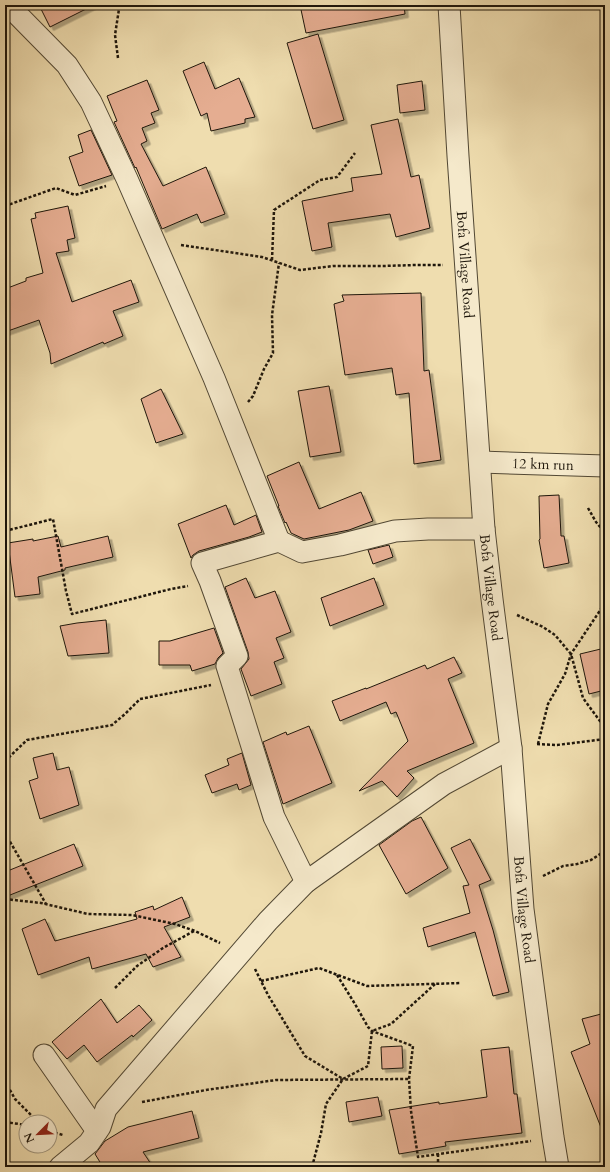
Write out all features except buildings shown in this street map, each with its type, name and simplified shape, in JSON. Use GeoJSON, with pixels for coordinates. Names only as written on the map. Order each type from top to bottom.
{"type":"FeatureCollection","features":[{"type":"Feature","properties":{"kind":"street"},"geometry":{"type":"LineString","coordinates":[[8,5],[67,64],[91,102],[127,179],[214,378],[279,541]]}},
{"type":"Feature","properties":{"kind":"street","name":"Bofa Village Road"},"geometry":{"type":"LineString","coordinates":[[449,5],[484,529],[511,748],[521,886],[558,1167]]}},
{"type":"Feature","properties":{"kind":"street","name":"12 km run"},"geometry":{"type":"LineString","coordinates":[[480,462],[605,466]]}},
{"type":"Feature","properties":{"kind":"street"},"geometry":{"type":"LineString","coordinates":[[306,882],[274,817],[226,666],[237,656],[202,563],[279,541],[302,552],[340,545],[395,531],[428,529],[484,529]]}},
{"type":"Feature","properties":{"kind":"street"},"geometry":{"type":"LineString","coordinates":[[60,1167],[89,1143],[100,1127],[106,1109],[268,921],[306,882],[444,784],[511,748]]}},
{"type":"Feature","properties":{"kind":"street"},"geometry":{"type":"LineString","coordinates":[[44,1055],[97,1131]]}},
{"type":"Feature","properties":{"kind":"path"},"geometry":{"type":"LineString","coordinates":[[118,5],[119,9],[115,35],[118,58]]}},
{"type":"Feature","properties":{"kind":"path"},"geometry":{"type":"LineString","coordinates":[[272,260],[274,210],[320,180],[337,177],[355,153]]}},
{"type":"Feature","properties":{"kind":"path"},"geometry":{"type":"LineString","coordinates":[[5,206],[56,188],[75,195],[127,179]]}},
{"type":"Feature","properties":{"kind":"path"},"geometry":{"type":"LineString","coordinates":[[155,242],[262,257],[300,270],[333,266],[466,264]]}},
{"type":"Feature","properties":{"kind":"path"},"geometry":{"type":"LineString","coordinates":[[231,419],[253,396],[264,369],[273,353],[272,315],[279,263]]}},
{"type":"Feature","properties":{"kind":"path"},"geometry":{"type":"LineString","coordinates":[[588,508],[596,522],[605,533]]}},
{"type":"Feature","properties":{"kind":"path"},"geometry":{"type":"LineString","coordinates":[[5,531],[52,519],[72,614],[171,589],[210,581]]}},
{"type":"Feature","properties":{"kind":"path"},"geometry":{"type":"LineString","coordinates":[[492,599],[517,615],[543,627],[555,635],[571,654],[583,698],[605,728]]}},
{"type":"Feature","properties":{"kind":"path"},"geometry":{"type":"LineString","coordinates":[[538,744],[548,704],[565,674],[571,654],[605,603]]}},
{"type":"Feature","properties":{"kind":"path"},"geometry":{"type":"LineString","coordinates":[[5,761],[27,740],[112,725],[140,698],[231,682]]}},
{"type":"Feature","properties":{"kind":"path"},"geometry":{"type":"LineString","coordinates":[[511,748],[538,744],[557,745],[605,739]]}},
{"type":"Feature","properties":{"kind":"path"},"geometry":{"type":"LineString","coordinates":[[5,833],[46,904]]}},
{"type":"Feature","properties":{"kind":"path"},"geometry":{"type":"LineString","coordinates":[[521,886],[563,866],[591,860],[605,850]]}},
{"type":"Feature","properties":{"kind":"path"},"geometry":{"type":"LineString","coordinates":[[5,899],[46,904],[88,914],[132,915],[175,924],[195,931],[241,953],[257,971],[268,996],[305,1056],[343,1079]]}},
{"type":"Feature","properties":{"kind":"path"},"geometry":{"type":"LineString","coordinates":[[115,988],[137,966],[164,948],[195,931]]}},
{"type":"Feature","properties":{"kind":"path"},"geometry":{"type":"LineString","coordinates":[[261,981],[319,968],[367,986],[461,983]]}},
{"type":"Feature","properties":{"kind":"path"},"geometry":{"type":"LineString","coordinates":[[337,975],[368,1027],[372,1031],[413,1046],[409,1079],[411,1111],[418,1157],[553,1137]]}},
{"type":"Feature","properties":{"kind":"path"},"geometry":{"type":"LineString","coordinates":[[372,1031],[391,1024],[435,984]]}},
{"type":"Feature","properties":{"kind":"path"},"geometry":{"type":"LineString","coordinates":[[312,1167],[321,1133],[326,1104],[343,1079],[368,1066],[372,1031]]}},
{"type":"Feature","properties":{"kind":"path"},"geometry":{"type":"LineString","coordinates":[[140,1102],[206,1090],[276,1080],[409,1079]]}},
{"type":"Feature","properties":{"kind":"path"},"geometry":{"type":"LineString","coordinates":[[5,1080],[15,1099],[30,1114]]}},
{"type":"Feature","properties":{"kind":"path"},"geometry":{"type":"LineString","coordinates":[[5,1122],[18,1124]]}},
{"type":"Feature","properties":{"kind":"path"},"geometry":{"type":"LineString","coordinates":[[438,1154],[438,1167]]}}]}
